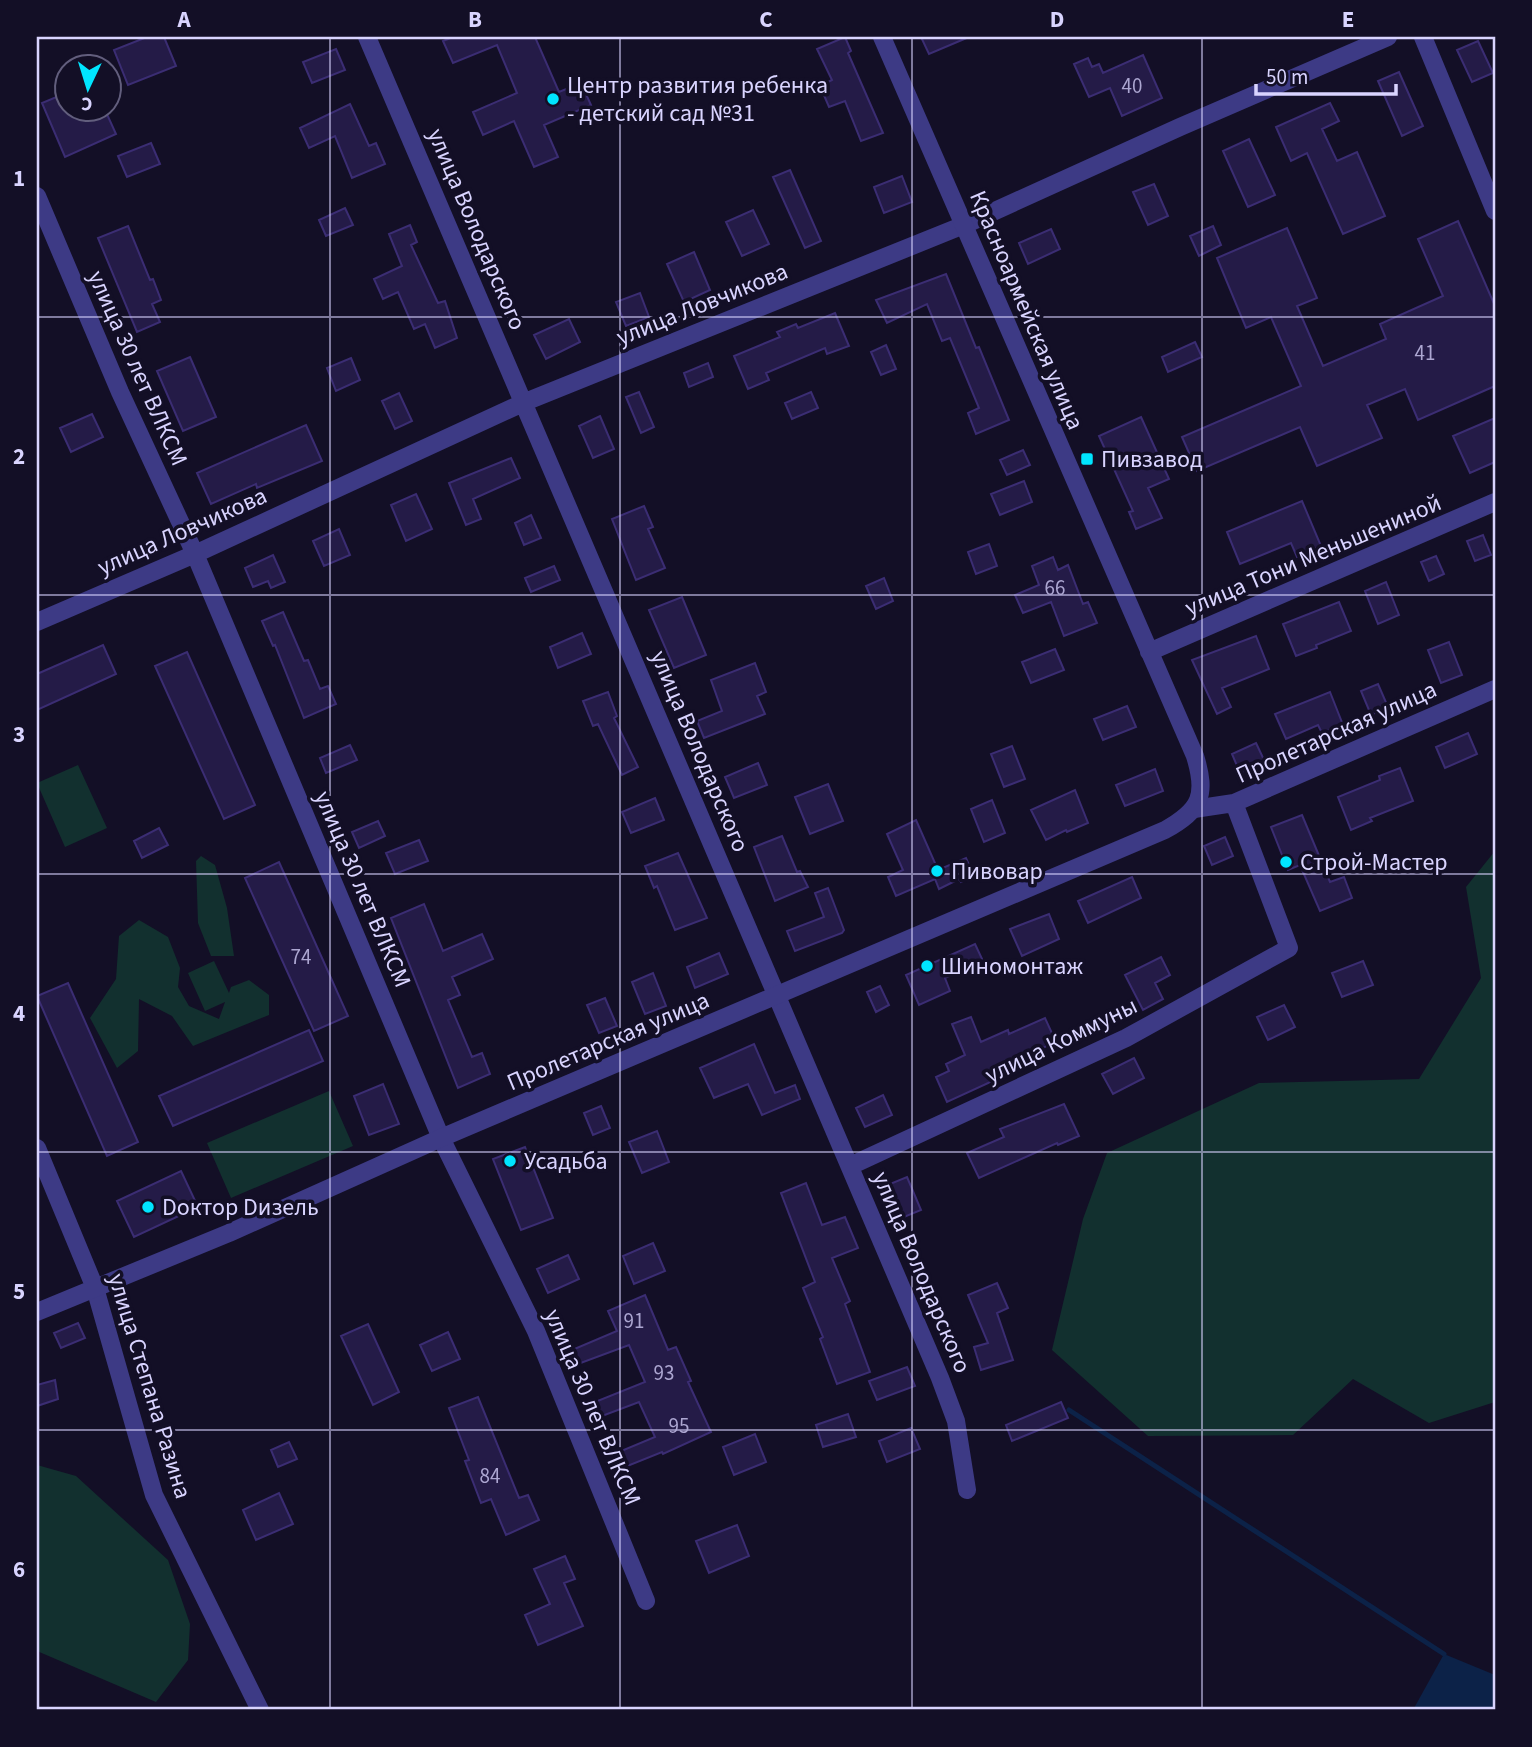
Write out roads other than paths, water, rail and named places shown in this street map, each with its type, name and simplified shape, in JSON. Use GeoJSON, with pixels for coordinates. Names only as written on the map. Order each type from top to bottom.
{"type":"FeatureCollection","features":[{"type":"Feature","properties":{"kind":"street","name":"улица Володарского"},"geometry":{"type":"LineString","coordinates":[[367,37],[940,1378],[956,1421],[967,1490]]}},
{"type":"Feature","properties":{"kind":"street","name":"Красноармейская улица"},"geometry":{"type":"LineString","coordinates":[[883,37],[1195,755],[1200,774],[1197,803]]}},
{"type":"Feature","properties":{"kind":"street","name":"улица Ловчикова"},"geometry":{"type":"LineString","coordinates":[[37,622],[195,554],[525,402],[964,225],[1388,37]]}},
{"type":"Feature","properties":{"kind":"street"},"geometry":{"type":"LineString","coordinates":[[1423,37],[1495,211]]}},
{"type":"Feature","properties":{"kind":"street","name":"улица 30 лет ВЛКСМ"},"geometry":{"type":"LineString","coordinates":[[37,196],[120,392],[195,554],[441,1138],[536,1331],[646,1601]]}},
{"type":"Feature","properties":{"kind":"street","name":"улица Тони Меньшениной"},"geometry":{"type":"LineString","coordinates":[[1149,652],[1495,502]]}},
{"type":"Feature","properties":{"kind":"street","name":"Пролетарская улица"},"geometry":{"type":"LineString","coordinates":[[37,1312],[229,1233],[441,1138],[778,997],[1165,830],[1184,820],[1197,803],[1234,803],[1495,689]]}},
{"type":"Feature","properties":{"kind":"street","name":"улица Коммуны"},"geometry":{"type":"LineString","coordinates":[[850,1166],[1126,1038],[1289,948],[1234,803]]}},
{"type":"Feature","properties":{"kind":"street","name":"улица Степана Разина"},"geometry":{"type":"LineString","coordinates":[[37,1148],[95,1289],[154,1495],[260,1710]]}},
{"type":"Feature","properties":{"kind":"water"},"geometry":{"type":"Polygon","coordinates":[[[1444,1654],[1495,1675],[1495,1710],[1413,1710],[1444,1654]]]}},
{"type":"Feature","properties":{"kind":"waterway"},"geometry":{"type":"LineString","coordinates":[[1069,1410],[1444,1654]]}},
{"type":"Feature","properties":{"kind":"place","name":"Центр развития ребенка - детский сад №31"},"geometry":{"type":"Point","coordinates":[553,99]}},
{"type":"Feature","properties":{"kind":"place","name":"Пивзавод"},"geometry":{"type":"Point","coordinates":[1087,459]}},
{"type":"Feature","properties":{"kind":"place","name":"Строй-Мастер"},"geometry":{"type":"Point","coordinates":[1286,862]}},
{"type":"Feature","properties":{"kind":"place","name":"Пивовар"},"geometry":{"type":"Point","coordinates":[937,871]}},
{"type":"Feature","properties":{"kind":"place","name":"Шиномонтаж"},"geometry":{"type":"Point","coordinates":[927,966]}},
{"type":"Feature","properties":{"kind":"place","name":"Усадьба"},"geometry":{"type":"Point","coordinates":[510,1161]}},
{"type":"Feature","properties":{"kind":"place","name":"Dоктор Dизель"},"geometry":{"type":"Point","coordinates":[148,1207]}}]}
